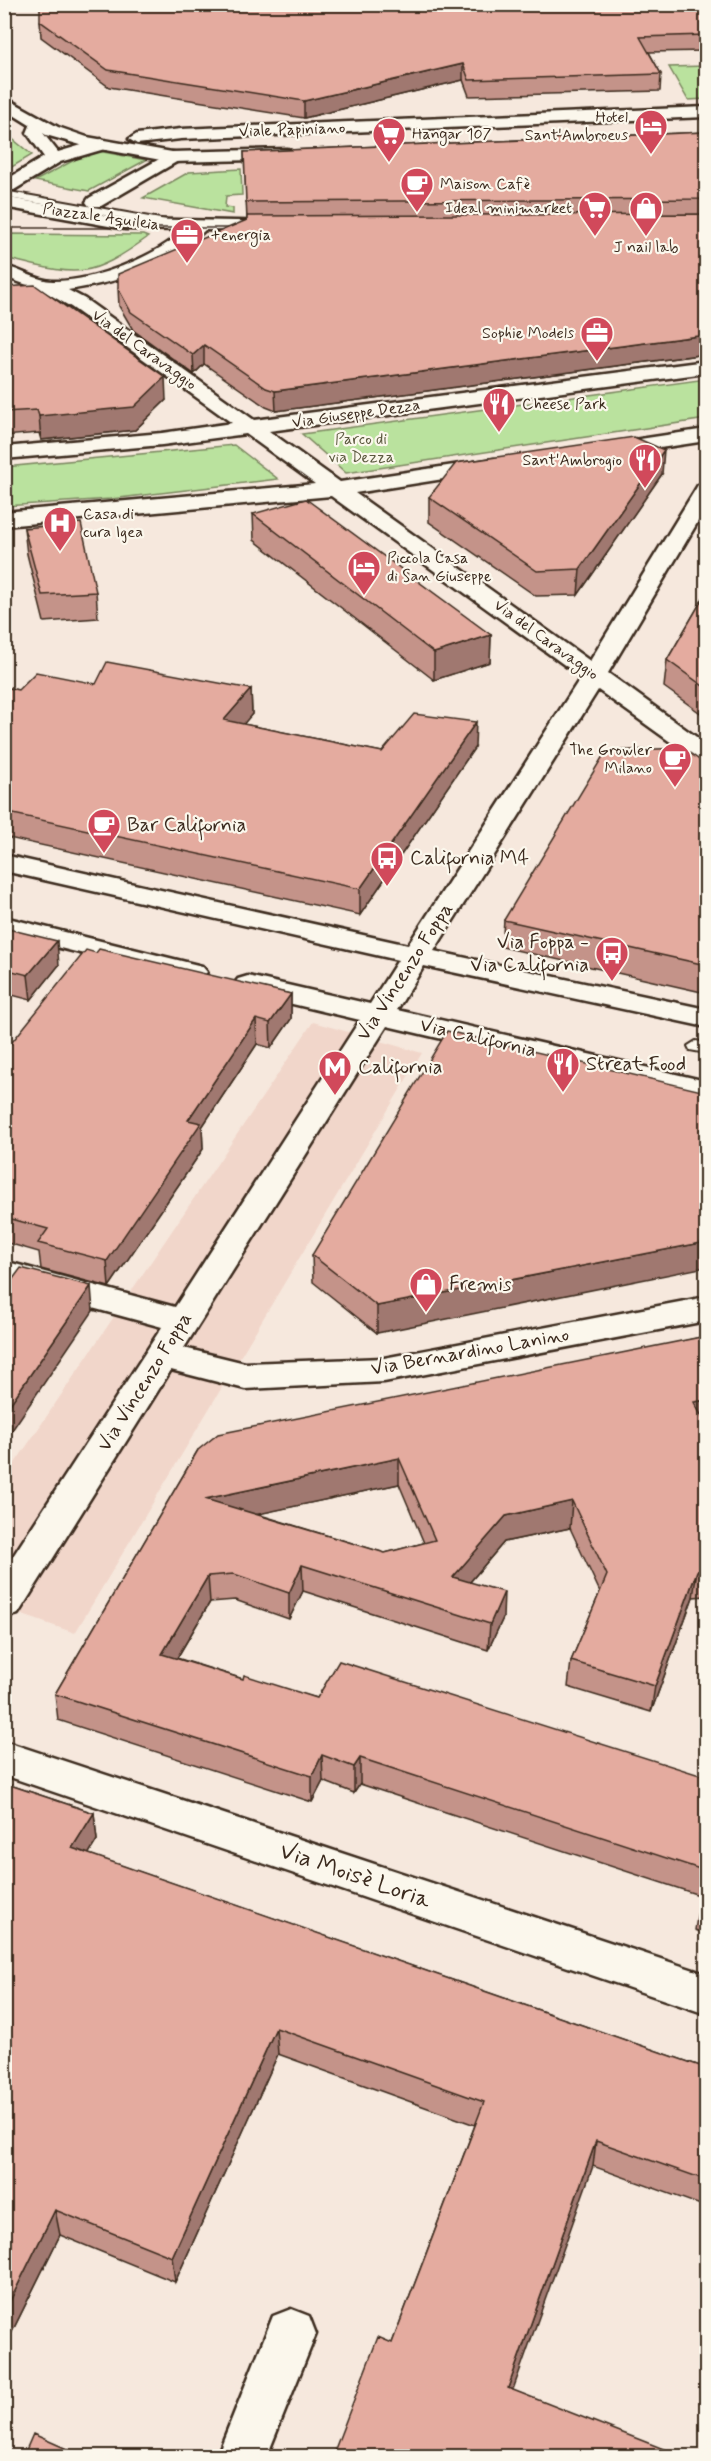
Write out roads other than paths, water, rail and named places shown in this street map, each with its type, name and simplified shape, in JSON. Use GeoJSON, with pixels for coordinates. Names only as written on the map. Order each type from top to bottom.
{"type":"FeatureCollection","features":[{"type":"Feature","properties":{"kind":"street"},"geometry":{"type":"LineString","coordinates":[[22,94],[65,121],[85,128],[112,133],[166,136]]}},
{"type":"Feature","properties":{"kind":"street","name":"Viale Papiniano"},"geometry":{"type":"LineString","coordinates":[[4,102],[38,124],[67,136],[172,157],[300,154]]}},
{"type":"Feature","properties":{"kind":"street","name":"Viale Papiniano"},"geometry":{"type":"LineString","coordinates":[[166,136],[706,112]]}},
{"type":"Feature","properties":{"kind":"street"},"geometry":{"type":"LineString","coordinates":[[501,121],[509,137]]}},
{"type":"Feature","properties":{"kind":"street"},"geometry":{"type":"LineString","coordinates":[[38,124],[35,133],[54,158]]}},
{"type":"Feature","properties":{"kind":"street"},"geometry":{"type":"LineString","coordinates":[[230,132],[209,141],[206,147],[234,157]]}},
{"type":"Feature","properties":{"kind":"street"},"geometry":{"type":"LineString","coordinates":[[5,192],[54,158],[102,144],[166,136]]}},
{"type":"Feature","properties":{"kind":"street"},"geometry":{"type":"LineString","coordinates":[[166,136],[172,157]]}},
{"type":"Feature","properties":{"kind":"street","name":"Piazzale Aquileia"},"geometry":{"type":"LineString","coordinates":[[95,202],[172,157]]}},
{"type":"Feature","properties":{"kind":"street","name":"Piazzale Aquileia"},"geometry":{"type":"LineString","coordinates":[[5,192],[95,202],[178,219],[198,227]]}},
{"type":"Feature","properties":{"kind":"street","name":"Piazzale Aquileia"},"geometry":{"type":"LineString","coordinates":[[5,192],[125,224],[198,227]]}},
{"type":"Feature","properties":{"kind":"street"},"geometry":{"type":"LineString","coordinates":[[198,227],[291,226]]}},
{"type":"Feature","properties":{"kind":"street","name":"Piazzale Aquileia"},"geometry":{"type":"LineString","coordinates":[[4,271],[49,287],[113,276],[162,255],[188,238],[198,227]]}},
{"type":"Feature","properties":{"kind":"street"},"geometry":{"type":"LineString","coordinates":[[4,283],[26,278]]}},
{"type":"Feature","properties":{"kind":"street"},"geometry":{"type":"LineString","coordinates":[[78,303],[79,290],[86,282]]}},
{"type":"Feature","properties":{"kind":"street","name":"Via del Caravaggio"},"geometry":{"type":"LineString","coordinates":[[49,287],[78,303],[196,407],[250,428],[336,489],[397,512],[594,675],[706,756]]}},
{"type":"Feature","properties":{"kind":"street","name":"Via Giuseppe Dezza"},"geometry":{"type":"LineString","coordinates":[[4,453],[162,440],[706,367]]}},
{"type":"Feature","properties":{"kind":"street","name":"Via del Caravaggio"},"geometry":{"type":"LineString","coordinates":[[162,440],[177,421],[196,407]]}},
{"type":"Feature","properties":{"kind":"street"},"geometry":{"type":"LineString","coordinates":[[592,452],[706,435]]}},
{"type":"Feature","properties":{"kind":"street"},"geometry":{"type":"LineString","coordinates":[[4,519],[336,489],[509,463]]}},
{"type":"Feature","properties":{"kind":"street"},"geometry":{"type":"LineString","coordinates":[[397,512],[427,475]]}},
{"type":"Feature","properties":{"kind":"street","name":"Via Vincenzo Foppa"},"geometry":{"type":"LineString","coordinates":[[4,1603],[594,675],[706,490]]}},
{"type":"Feature","properties":{"kind":"street"},"geometry":{"type":"LineString","coordinates":[[4,863],[306,929],[416,957],[706,1018]]}},
{"type":"Feature","properties":{"kind":"street","name":"Via California"},"geometry":{"type":"LineString","coordinates":[[4,926],[706,1091]]}},
{"type":"Feature","properties":{"kind":"street"},"geometry":{"type":"LineString","coordinates":[[70,974],[92,947]]}},
{"type":"Feature","properties":{"kind":"street"},"geometry":{"type":"LineString","coordinates":[[4,1272],[183,1321]]}},
{"type":"Feature","properties":{"kind":"street","name":"Via Bernardino Lanino"},"geometry":{"type":"LineString","coordinates":[[161,1355],[245,1376],[384,1370],[706,1309]]}},
{"type":"Feature","properties":{"kind":"street","name":"Via Moisè Loria"},"geometry":{"type":"LineString","coordinates":[[4,1758],[706,1994]]}},
{"type":"Feature","properties":{"kind":"street"},"geometry":{"type":"LineString","coordinates":[[242,2457],[291,2334]]}},
{"type":"Feature","properties":{"kind":"tram line"},"geometry":{"type":"LineString","coordinates":[[4,228],[244,228]]}},
{"type":"Feature","properties":{"kind":"place","name":"Hotel Sant'Ambroeus"},"geometry":{"type":"Point","coordinates":[651,155]}},
{"type":"Feature","properties":{"kind":"place","name":"Hangar 107"},"geometry":{"type":"Point","coordinates":[389,163]}},
{"type":"Feature","properties":{"kind":"place","name":"Maison Cafè"},"geometry":{"type":"Point","coordinates":[417,213]}},
{"type":"Feature","properties":{"kind":"place","name":"Ideal minimarket"},"geometry":{"type":"Point","coordinates":[595,237]}},
{"type":"Feature","properties":{"kind":"place","name":"J nail lab"},"geometry":{"type":"Point","coordinates":[646,237]}},
{"type":"Feature","properties":{"kind":"place","name":"+energia"},"geometry":{"type":"Point","coordinates":[187,264]}},
{"type":"Feature","properties":{"kind":"place","name":"Sophie Models"},"geometry":{"type":"Point","coordinates":[597,362]}},
{"type":"Feature","properties":{"kind":"place","name":"Cheese Park"},"geometry":{"type":"Point","coordinates":[499,433]}},
{"type":"Feature","properties":{"kind":"place","name":"Sant'Ambrogio"},"geometry":{"type":"Point","coordinates":[645,489]}},
{"type":"Feature","properties":{"kind":"place","name":"Casa di cura Igea"},"geometry":{"type":"Point","coordinates":[60,552]}},
{"type":"Feature","properties":{"kind":"place","name":"Piccola Casa di San Giuseppe"},"geometry":{"type":"Point","coordinates":[364,596]}},
{"type":"Feature","properties":{"kind":"place","name":"The Growler Milano"},"geometry":{"type":"Point","coordinates":[675,788]}},
{"type":"Feature","properties":{"kind":"place","name":"Bar California"},"geometry":{"type":"Point","coordinates":[104,854]}},
{"type":"Feature","properties":{"kind":"place","name":"California M4"},"geometry":{"type":"Point","coordinates":[387,887]}},
{"type":"Feature","properties":{"kind":"place","name":"Via Foppa - Via California"},"geometry":{"type":"Point","coordinates":[612,982]}},
{"type":"Feature","properties":{"kind":"place","name":"Streat Food"},"geometry":{"type":"Point","coordinates":[563,1093]}},
{"type":"Feature","properties":{"kind":"place","name":"California"},"geometry":{"type":"Point","coordinates":[335,1096]}},
{"type":"Feature","properties":{"kind":"place","name":"Fremis"},"geometry":{"type":"Point","coordinates":[426,1313]}},
{"type":"Feature","properties":{"kind":"park label","name":"Parco di via Dezza"},"geometry":{"type":"Point","coordinates":[361,448]}}]}
